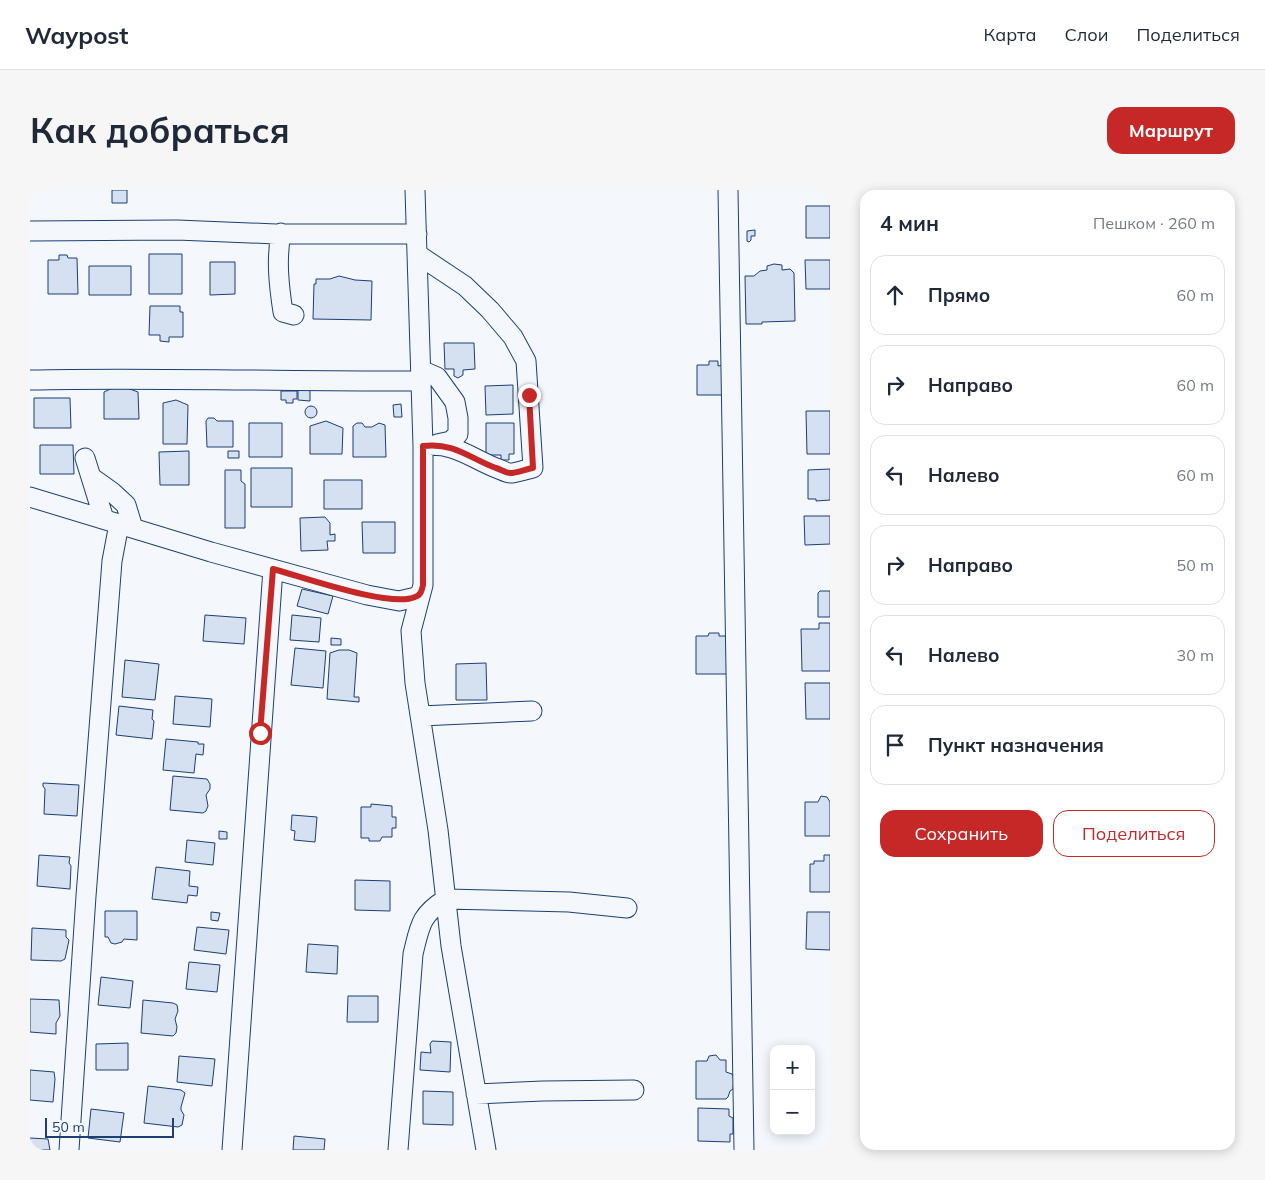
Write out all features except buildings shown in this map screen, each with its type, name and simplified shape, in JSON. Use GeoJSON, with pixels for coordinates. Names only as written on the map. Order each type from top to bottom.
{"type":"FeatureCollection","features":[{"type":"Feature","properties":{"kind":"street"},"geometry":{"type":"LineString","coordinates":[[412,631],[423,585],[430,445],[421,376],[415,190]]}},
{"type":"Feature","properties":{"kind":"street"},"geometry":{"type":"LineString","coordinates":[[728,190],[744,1150]]}},
{"type":"Feature","properties":{"kind":"street"},"geometry":{"type":"LineString","coordinates":[[30,232],[177,230],[281,234],[417,234]]}},
{"type":"Feature","properties":{"kind":"street"},"geometry":{"type":"LineString","coordinates":[[281,234],[278,250],[278,282],[284,312],[294,314]]}},
{"type":"Feature","properties":{"kind":"street"},"geometry":{"type":"LineString","coordinates":[[417,254],[465,286],[490,310],[513,337],[526,361],[533,468],[510,473],[481,462],[466,453],[430,445]]}},
{"type":"Feature","properties":{"kind":"street"},"geometry":{"type":"LineString","coordinates":[[30,380],[149,378],[222,381],[437,377],[455,402],[458,434],[451,441],[430,445]]}},
{"type":"Feature","properties":{"kind":"street"},"geometry":{"type":"LineString","coordinates":[[85,458],[91,477],[119,524]]}},
{"type":"Feature","properties":{"kind":"street"},"geometry":{"type":"LineString","coordinates":[[69,1150],[111,570],[119,524],[126,505],[91,477]]}},
{"type":"Feature","properties":{"kind":"street"},"geometry":{"type":"LineString","coordinates":[[30,497],[367,595],[399,601],[416,597],[421,593]]}},
{"type":"Feature","properties":{"kind":"street"},"geometry":{"type":"LineString","coordinates":[[232,1150],[273,569]]}},
{"type":"Feature","properties":{"kind":"street"},"geometry":{"type":"LineString","coordinates":[[399,601],[406,612],[412,631],[415,683],[438,830],[451,946],[486,1150]]}},
{"type":"Feature","properties":{"kind":"street"},"geometry":{"type":"LineString","coordinates":[[420,716],[532,711]]}},
{"type":"Feature","properties":{"kind":"street"},"geometry":{"type":"LineString","coordinates":[[398,1150],[413,954],[421,923],[432,908],[446,900],[569,902],[627,908]]}},
{"type":"Feature","properties":{"kind":"street"},"geometry":{"type":"LineString","coordinates":[[476,1094],[634,1090]]}},
{"type":"Feature","properties":{"kind":"route"},"geometry":{"type":"LineString","coordinates":[[260,733],[273,569],[367,595],[399,601],[416,597],[421,593],[423,585],[423,446],[437,444],[451,448],[510,473],[533,468],[529,395]]}}]}
